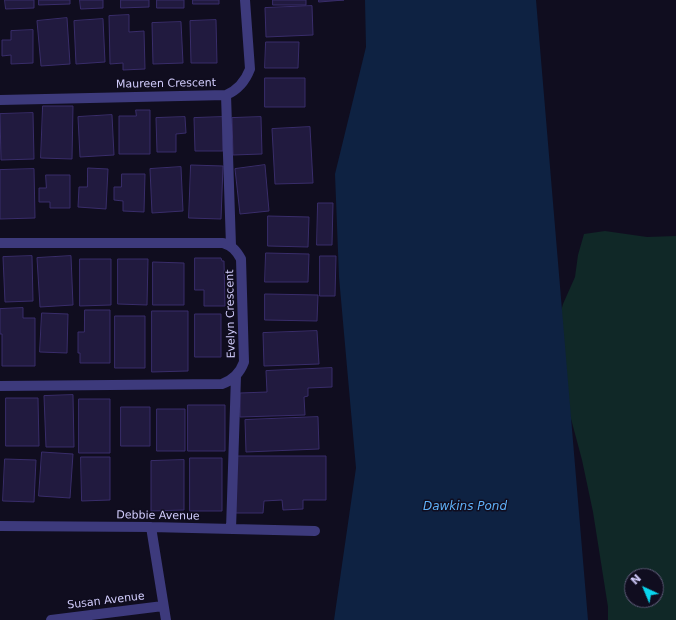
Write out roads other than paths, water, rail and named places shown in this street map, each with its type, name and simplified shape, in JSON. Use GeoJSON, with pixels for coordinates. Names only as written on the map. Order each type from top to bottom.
{"type":"FeatureCollection","features":[{"type":"Feature","properties":{"kind":"street","name":"Maureen Crescent"},"geometry":{"type":"LineString","coordinates":[[0,100],[226,95],[234,92],[247,78],[250,69],[244,0]]}},
{"type":"Feature","properties":{"kind":"street"},"geometry":{"type":"LineString","coordinates":[[0,243],[223,243],[231,246],[226,95]]}},
{"type":"Feature","properties":{"kind":"street","name":"Evelyn Crescent"},"geometry":{"type":"LineString","coordinates":[[231,246],[237,251],[241,258],[242,267],[244,362],[241,370],[236,376]]}},
{"type":"Feature","properties":{"kind":"street"},"geometry":{"type":"LineString","coordinates":[[0,386],[222,384],[229,382],[236,376]]}},
{"type":"Feature","properties":{"kind":"street"},"geometry":{"type":"LineString","coordinates":[[231,529],[236,376]]}},
{"type":"Feature","properties":{"kind":"street","name":"Debbie Avenue"},"geometry":{"type":"LineString","coordinates":[[0,526],[151,527],[315,531]]}},
{"type":"Feature","properties":{"kind":"street"},"geometry":{"type":"LineString","coordinates":[[151,527],[166,620]]}},
{"type":"Feature","properties":{"kind":"street","name":"Susan Avenue"},"geometry":{"type":"LineString","coordinates":[[51,620],[163,606]]}},
{"type":"Feature","properties":{"kind":"water","name":"Dawkins Pond"},"geometry":{"type":"Polygon","coordinates":[[[365,0],[536,0],[588,620],[334,620],[356,468],[339,277],[335,174],[366,47],[365,0]]]}}]}
